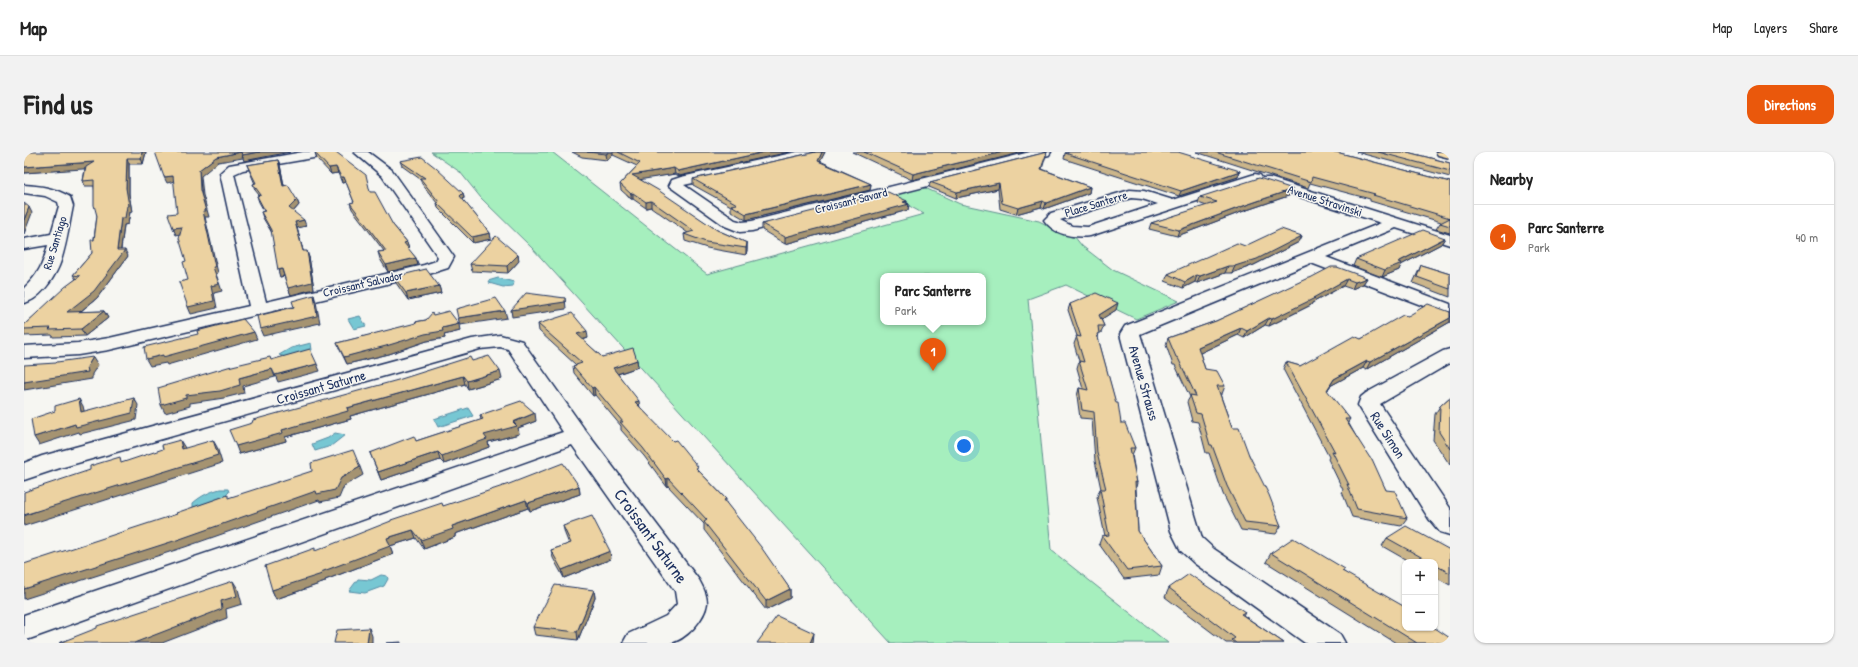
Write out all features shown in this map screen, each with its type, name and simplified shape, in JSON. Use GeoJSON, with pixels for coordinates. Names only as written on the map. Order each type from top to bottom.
{"type":"FeatureCollection","features":[{"type":"Feature","properties":{"kind":"main road"},"geometry":{"type":"LineString","coordinates":[[1442,152],[1450,154]]}},
{"type":"Feature","properties":{"kind":"street"},"geometry":{"type":"LineString","coordinates":[[259,309],[227,173],[234,168],[242,166],[325,152]]}},
{"type":"Feature","properties":{"kind":"street","name":"Croissant Salvador"},"geometry":{"type":"LineString","coordinates":[[24,352],[78,349],[109,344],[429,269],[442,264],[446,257],[387,172],[360,152]]}},
{"type":"Feature","properties":{"kind":"street","name":"Croissant Savard"},"geometry":{"type":"LineString","coordinates":[[815,152],[686,180],[677,183],[676,186],[730,223],[746,227],[1038,153]]}},
{"type":"Feature","properties":{"kind":"street","name":"Avenue Stravinski"},"geometry":{"type":"LineString","coordinates":[[1232,170],[1450,240]]}},
{"type":"Feature","properties":{"kind":"street","name":"Place Santerre"},"geometry":{"type":"LineString","coordinates":[[1171,204],[1144,195],[1130,194],[1056,216],[1052,218],[1052,220],[1058,226],[1069,230],[1084,232],[1255,178]]}},
{"type":"Feature","properties":{"kind":"street","name":"Rue Santiago"},"geometry":{"type":"LineString","coordinates":[[24,189],[50,192],[65,200],[66,206],[51,266],[36,286],[24,298]]}},
{"type":"Feature","properties":{"kind":"street","name":"Avenue Strauss"},"geometry":{"type":"LineString","coordinates":[[1329,643],[1204,556],[1191,544],[1185,531],[1130,334],[1132,330],[1138,327],[1395,223]]}},
{"type":"Feature","properties":{"kind":"street"},"geometry":{"type":"LineString","coordinates":[[24,244],[58,238]]}},
{"type":"Feature","properties":{"kind":"street"},"geometry":{"type":"LineString","coordinates":[[1310,257],[1450,310]]}},
{"type":"Feature","properties":{"kind":"street","name":"Croissant Saturne"},"geometry":{"type":"LineString","coordinates":[[24,472],[51,462],[479,343],[500,341],[515,345],[577,435],[689,588],[692,605],[685,618],[672,627],[638,643]]}},
{"type":"Feature","properties":{"kind":"street","name":"Rue Simon"},"geometry":{"type":"LineString","coordinates":[[1450,355],[1374,398],[1371,400],[1369,405],[1438,512],[1450,524]]}},
{"type":"Feature","properties":{"kind":"street"},"geometry":{"type":"LineString","coordinates":[[24,628],[577,435]]}},
{"type":"Feature","properties":{"kind":"green space"},"geometry":{"type":"Polygon","coordinates":[[[431,152],[552,152],[707,274],[924,214],[889,195],[923,187],[960,204],[1039,221],[1074,236],[1082,246],[1113,270],[1179,301],[1136,319],[1066,285],[1028,299],[1051,550],[1168,643],[891,643],[533,249],[481,198],[460,172],[431,152]]]}},
{"type":"Feature","properties":{"kind":"water"},"geometry":{"type":"Polygon","coordinates":[[[498,278],[514,282],[513,286],[503,287],[489,283],[488,281],[498,278]]]}},
{"type":"Feature","properties":{"kind":"water"},"geometry":{"type":"Polygon","coordinates":[[[360,316],[366,326],[354,329],[348,319],[360,316]]]}},
{"type":"Feature","properties":{"kind":"water"},"geometry":{"type":"Polygon","coordinates":[[[311,343],[312,350],[296,354],[289,358],[279,355],[291,348],[311,343]]]}},
{"type":"Feature","properties":{"kind":"water"},"geometry":{"type":"Polygon","coordinates":[[[468,408],[473,416],[438,427],[434,419],[468,408]]]}},
{"type":"Feature","properties":{"kind":"water"},"geometry":{"type":"Polygon","coordinates":[[[335,433],[345,435],[331,446],[315,451],[312,444],[328,438],[335,433]]]}},
{"type":"Feature","properties":{"kind":"water"},"geometry":{"type":"Polygon","coordinates":[[[220,489],[228,489],[229,492],[225,496],[193,508],[193,503],[199,498],[220,489]]]}},
{"type":"Feature","properties":{"kind":"water"},"geometry":{"type":"Polygon","coordinates":[[[381,575],[387,576],[388,579],[384,586],[365,593],[349,591],[358,579],[371,580],[381,575]]]}},
{"type":"Feature","properties":{"kind":"building"},"geometry":{"type":"Polygon","coordinates":[[[24,152],[142,152],[141,158],[127,158],[126,188],[129,206],[127,206],[125,218],[121,218],[117,250],[125,250],[94,291],[67,312],[104,311],[81,329],[24,329],[24,325],[65,287],[80,276],[73,275],[92,253],[91,240],[94,240],[97,216],[94,205],[94,180],[83,181],[86,167],[94,162],[24,167],[24,152]]]}},
{"type":"Feature","properties":{"kind":"building"},"geometry":{"type":"Polygon","coordinates":[[[155,152],[241,152],[216,157],[199,170],[200,190],[206,211],[203,211],[215,267],[213,267],[219,284],[211,286],[214,301],[188,307],[179,282],[188,280],[183,262],[186,261],[179,238],[182,227],[173,228],[168,214],[177,213],[173,176],[164,177],[155,152]]]}},
{"type":"Feature","properties":{"kind":"building"},"geometry":{"type":"Polygon","coordinates":[[[241,152],[260,152],[242,155],[241,152]]]}},
{"type":"Feature","properties":{"kind":"building"},"geometry":{"type":"Polygon","coordinates":[[[336,152],[366,175],[370,192],[375,192],[393,225],[407,242],[404,243],[416,258],[386,265],[378,252],[386,251],[350,203],[354,202],[344,177],[341,177],[336,167],[329,168],[315,153],[336,152]]]}},
{"type":"Feature","properties":{"kind":"building"},"geometry":{"type":"Polygon","coordinates":[[[587,152],[609,152],[606,154],[587,152]]]}},
{"type":"Feature","properties":{"kind":"building"},"geometry":{"type":"Polygon","coordinates":[[[618,152],[765,152],[678,171],[674,168],[632,175],[658,190],[717,230],[747,243],[746,248],[706,242],[684,234],[694,231],[651,201],[646,202],[633,193],[631,194],[620,184],[640,163],[618,152]]]}},
{"type":"Feature","properties":{"kind":"building"},"geometry":{"type":"Polygon","coordinates":[[[816,152],[822,152],[818,161],[871,184],[746,214],[731,205],[737,204],[693,179],[816,152]]]}},
{"type":"Feature","properties":{"kind":"building"},"geometry":{"type":"Polygon","coordinates":[[[864,152],[1003,152],[913,174],[864,152]]]}},
{"type":"Feature","properties":{"kind":"building"},"geometry":{"type":"Polygon","coordinates":[[[1047,152],[1041,169],[1090,187],[1046,203],[1043,201],[1018,208],[1002,203],[999,183],[957,192],[930,182],[1047,152]]]}},
{"type":"Feature","properties":{"kind":"building"},"geometry":{"type":"Polygon","coordinates":[[[1178,152],[1240,171],[1181,191],[1065,153],[1178,152]]]}},
{"type":"Feature","properties":{"kind":"building"},"geometry":{"type":"Polygon","coordinates":[[[1215,152],[1336,152],[1450,182],[1450,218],[1373,195],[1375,194],[1312,177],[1311,182],[1215,152]]]}},
{"type":"Feature","properties":{"kind":"building"},"geometry":{"type":"Polygon","coordinates":[[[1378,152],[1407,152],[1450,163],[1450,171],[1378,152]]]}},
{"type":"Feature","properties":{"kind":"building"},"geometry":{"type":"Polygon","coordinates":[[[422,157],[463,193],[460,196],[490,233],[472,237],[437,203],[439,202],[420,178],[425,178],[400,161],[422,157]]]}},
{"type":"Feature","properties":{"kind":"building"},"geometry":{"type":"Polygon","coordinates":[[[278,160],[283,186],[288,185],[297,200],[289,208],[304,220],[295,222],[303,251],[307,251],[312,282],[288,288],[282,269],[278,270],[271,230],[261,212],[265,211],[257,196],[261,195],[253,184],[256,183],[247,165],[278,160]]]}},
{"type":"Feature","properties":{"kind":"building"},"geometry":{"type":"Polygon","coordinates":[[[1259,178],[1293,189],[1179,230],[1151,223],[1217,202],[1200,197],[1259,178]]]}},
{"type":"Feature","properties":{"kind":"building"},"geometry":{"type":"Polygon","coordinates":[[[888,192],[907,201],[903,202],[909,204],[785,237],[762,224],[888,192]]]}},
{"type":"Feature","properties":{"kind":"building"},"geometry":{"type":"Polygon","coordinates":[[[24,203],[29,207],[24,220],[24,203]]]}},
{"type":"Feature","properties":{"kind":"building"},"geometry":{"type":"Polygon","coordinates":[[[1450,218],[1450,226],[1440,223],[1450,218]]]}},
{"type":"Feature","properties":{"kind":"building"},"geometry":{"type":"Polygon","coordinates":[[[1281,229],[1302,236],[1257,259],[1235,266],[1228,266],[1200,276],[1197,275],[1185,282],[1168,274],[1237,243],[1245,246],[1281,229]]]}},
{"type":"Feature","properties":{"kind":"building"},"geometry":{"type":"Polygon","coordinates":[[[1423,230],[1445,238],[1398,262],[1402,263],[1385,270],[1356,259],[1423,230]]]}},
{"type":"Feature","properties":{"kind":"building"},"geometry":{"type":"Polygon","coordinates":[[[496,236],[518,255],[507,266],[470,264],[496,236]]]}},
{"type":"Feature","properties":{"kind":"building"},"geometry":{"type":"Polygon","coordinates":[[[1421,265],[1450,274],[1450,289],[1417,277],[1421,265]]]}},
{"type":"Feature","properties":{"kind":"building"},"geometry":{"type":"Polygon","coordinates":[[[1331,267],[1337,267],[1367,278],[1355,282],[1347,279],[1313,298],[1315,298],[1272,319],[1269,318],[1247,331],[1241,328],[1198,347],[1205,369],[1217,371],[1225,386],[1217,386],[1232,428],[1239,428],[1249,455],[1269,495],[1281,526],[1245,522],[1227,486],[1212,445],[1210,445],[1201,414],[1196,413],[1190,395],[1196,396],[1168,338],[1216,321],[1331,267]]]}},
{"type":"Feature","properties":{"kind":"building"},"geometry":{"type":"Polygon","coordinates":[[[426,269],[439,286],[406,293],[394,277],[426,269]]]}},
{"type":"Feature","properties":{"kind":"building"},"geometry":{"type":"Polygon","coordinates":[[[526,293],[565,298],[565,302],[511,310],[526,293]]]}},
{"type":"Feature","properties":{"kind":"building"},"geometry":{"type":"Polygon","coordinates":[[[1096,293],[1118,303],[1099,315],[1104,326],[1098,326],[1099,334],[1097,334],[1116,403],[1118,403],[1121,423],[1125,423],[1135,448],[1130,448],[1137,483],[1135,482],[1138,531],[1162,566],[1127,570],[1102,536],[1109,535],[1100,489],[1106,489],[1097,453],[1094,412],[1082,410],[1079,388],[1088,390],[1079,361],[1084,362],[1076,336],[1081,337],[1070,304],[1096,293]]]}},
{"type":"Feature","properties":{"kind":"building"},"geometry":{"type":"Polygon","coordinates":[[[314,295],[317,316],[260,329],[257,316],[294,307],[292,301],[314,295]]]}},
{"type":"Feature","properties":{"kind":"building"},"geometry":{"type":"Polygon","coordinates":[[[496,298],[505,311],[458,318],[456,309],[496,298]]]}},
{"type":"Feature","properties":{"kind":"building"},"geometry":{"type":"Polygon","coordinates":[[[1428,304],[1450,312],[1450,318],[1370,362],[1367,361],[1334,379],[1327,390],[1350,419],[1345,419],[1372,459],[1386,490],[1395,491],[1407,518],[1357,509],[1347,484],[1349,485],[1332,451],[1335,452],[1286,362],[1300,366],[1354,336],[1361,339],[1403,315],[1408,316],[1428,304]]]}},
{"type":"Feature","properties":{"kind":"building"},"geometry":{"type":"Polygon","coordinates":[[[449,311],[459,324],[442,328],[443,331],[425,334],[344,357],[337,343],[426,320],[432,313],[433,315],[449,311]]]}},
{"type":"Feature","properties":{"kind":"building"},"geometry":{"type":"Polygon","coordinates":[[[572,313],[587,331],[577,334],[602,357],[633,348],[637,360],[613,368],[639,401],[635,402],[673,441],[676,440],[698,467],[696,468],[726,499],[724,500],[761,547],[790,589],[766,601],[704,522],[707,520],[668,478],[666,479],[643,448],[620,422],[623,422],[594,387],[592,388],[573,366],[582,363],[538,324],[572,313]]]}},
{"type":"Feature","properties":{"kind":"building"},"geometry":{"type":"Polygon","coordinates":[[[243,319],[254,332],[163,357],[163,355],[146,359],[144,347],[198,334],[197,331],[243,319]]]}},
{"type":"Feature","properties":{"kind":"building"},"geometry":{"type":"Polygon","coordinates":[[[310,349],[317,364],[275,375],[272,369],[239,378],[240,385],[220,391],[186,395],[186,398],[161,405],[158,388],[228,367],[270,357],[271,360],[310,349]]]}},
{"type":"Feature","properties":{"kind":"building"},"geometry":{"type":"Polygon","coordinates":[[[489,356],[500,371],[467,381],[463,376],[347,408],[348,411],[282,430],[283,433],[236,446],[229,430],[252,423],[253,420],[398,380],[470,357],[472,361],[489,356]]]}},
{"type":"Feature","properties":{"kind":"building"},"geometry":{"type":"Polygon","coordinates":[[[93,357],[87,367],[88,372],[24,382],[24,365],[56,363],[93,357]]]}},
{"type":"Feature","properties":{"kind":"building"},"geometry":{"type":"Polygon","coordinates":[[[1450,397],[1450,449],[1439,432],[1440,406],[1450,397]]]}},
{"type":"Feature","properties":{"kind":"building"},"geometry":{"type":"Polygon","coordinates":[[[134,398],[132,413],[76,427],[75,424],[34,437],[31,419],[55,411],[55,406],[79,399],[81,412],[134,398]]]}},
{"type":"Feature","properties":{"kind":"building"},"geometry":{"type":"Polygon","coordinates":[[[521,401],[535,413],[513,422],[517,426],[484,435],[487,439],[442,456],[438,452],[378,472],[370,453],[414,436],[416,441],[483,419],[480,415],[521,401]]]}},
{"type":"Feature","properties":{"kind":"building"},"geometry":{"type":"Polygon","coordinates":[[[180,440],[182,449],[213,440],[218,455],[24,515],[24,492],[90,470],[90,466],[120,457],[121,463],[163,449],[162,445],[180,440]]]}},
{"type":"Feature","properties":{"kind":"building"},"geometry":{"type":"Polygon","coordinates":[[[353,450],[360,467],[341,478],[335,490],[317,494],[316,491],[180,539],[24,589],[24,564],[177,514],[176,513],[228,495],[228,498],[312,471],[311,463],[353,450]]]}},
{"type":"Feature","properties":{"kind":"building"},"geometry":{"type":"Polygon","coordinates":[[[563,463],[579,486],[528,503],[526,500],[452,526],[453,529],[421,540],[413,530],[387,538],[390,546],[321,572],[322,574],[272,590],[265,566],[315,548],[315,551],[391,520],[442,503],[443,506],[509,484],[563,463]]]}},
{"type":"Feature","properties":{"kind":"building"},"geometry":{"type":"Polygon","coordinates":[[[592,516],[610,551],[562,570],[551,550],[571,543],[563,526],[592,516]]]}},
{"type":"Feature","properties":{"kind":"building"},"geometry":{"type":"Polygon","coordinates":[[[1406,526],[1450,550],[1450,573],[1438,567],[1438,559],[1425,559],[1387,538],[1406,526]]]}},
{"type":"Feature","properties":{"kind":"building"},"geometry":{"type":"Polygon","coordinates":[[[1293,538],[1345,569],[1342,571],[1402,605],[1402,631],[1438,630],[1450,638],[1450,643],[1417,643],[1271,553],[1293,538]]]}},
{"type":"Feature","properties":{"kind":"building"},"geometry":{"type":"Polygon","coordinates":[[[1189,574],[1245,612],[1241,614],[1284,643],[1236,643],[1232,640],[1235,638],[1169,588],[1189,574]]]}},
{"type":"Feature","properties":{"kind":"building"},"geometry":{"type":"Polygon","coordinates":[[[233,581],[237,596],[221,601],[222,609],[134,643],[59,643],[97,628],[97,626],[233,581]]]}},
{"type":"Feature","properties":{"kind":"building"},"geometry":{"type":"Polygon","coordinates":[[[555,585],[594,590],[577,632],[533,627],[555,585]]]}},
{"type":"Feature","properties":{"kind":"building"},"geometry":{"type":"Polygon","coordinates":[[[777,616],[814,633],[810,643],[757,643],[777,616]]]}},
{"type":"Feature","properties":{"kind":"building"},"geometry":{"type":"Polygon","coordinates":[[[369,628],[367,643],[334,643],[337,630],[369,628]]]}},
{"type":"Feature","properties":{"kind":"place","name":"Parc Santerre"},"geometry":{"type":"Point","coordinates":[933,371]}}]}
